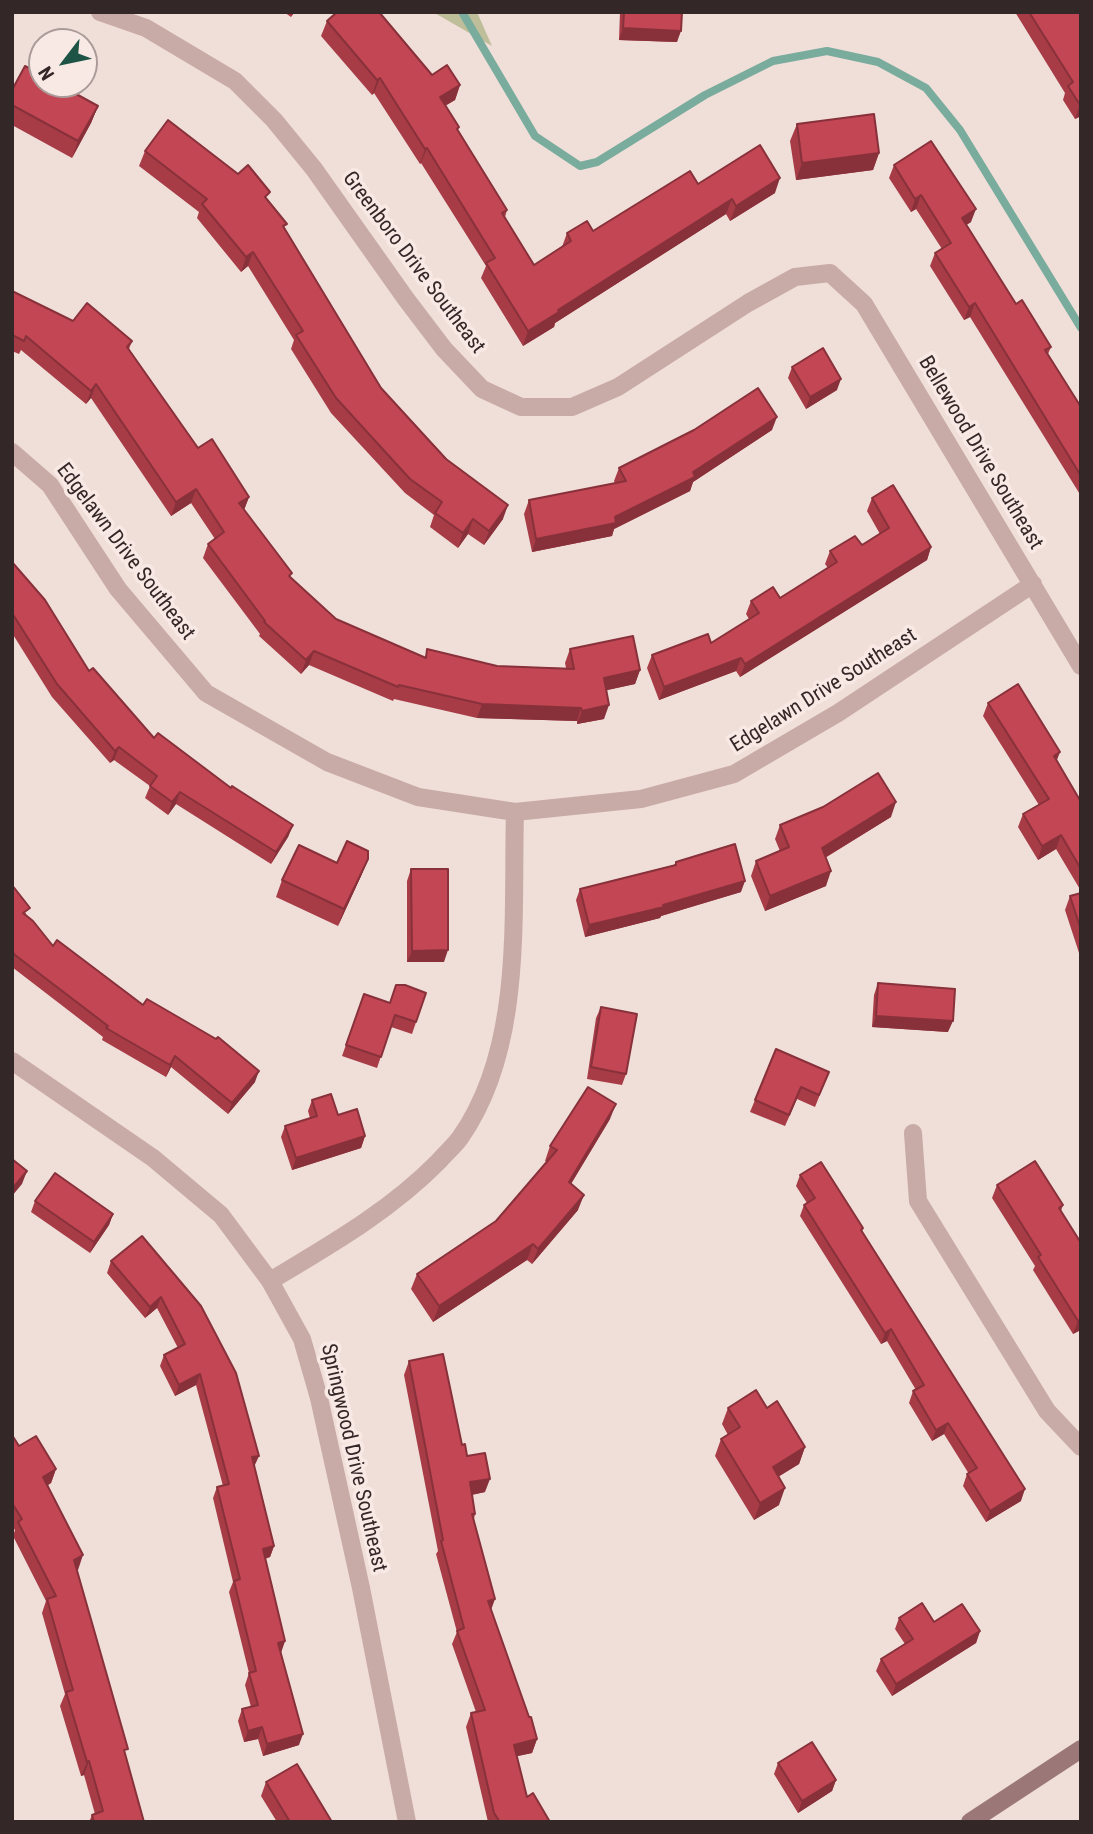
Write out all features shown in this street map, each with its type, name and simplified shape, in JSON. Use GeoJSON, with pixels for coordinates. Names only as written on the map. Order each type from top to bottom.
{"type":"FeatureCollection","features":[{"type":"Feature","properties":{"kind":"street","name":"Greenboro Drive Southeast"},"geometry":{"type":"LineString","coordinates":[[100,12],[146,29],[235,81],[274,120],[314,169],[444,349],[482,389],[521,407],[572,407],[618,387],[748,303],[795,277],[830,273]]}},
{"type":"Feature","properties":{"kind":"street","name":"Bellewood Drive Southeast"},"geometry":{"type":"LineString","coordinates":[[830,273],[864,304],[1081,666]]}},
{"type":"Feature","properties":{"kind":"street","name":"Edgelawn Drive Southeast"},"geometry":{"type":"LineString","coordinates":[[12,452],[50,485],[118,589],[206,693],[327,762],[418,797],[515,812],[641,799],[734,774],[838,713],[1033,584]]}},
{"type":"Feature","properties":{"kind":"street"},"geometry":{"type":"LineString","coordinates":[[270,1281],[374,1218],[423,1177],[460,1139],[484,1097],[511,987],[515,812]]}},
{"type":"Feature","properties":{"kind":"street","name":"Springwood Drive Southeast"},"geometry":{"type":"LineString","coordinates":[[12,1061],[152,1158],[221,1215],[270,1281],[302,1339],[319,1398],[361,1588],[407,1822]]}},
{"type":"Feature","properties":{"kind":"street"},"geometry":{"type":"LineString","coordinates":[[913,1133],[918,1200],[1046,1411],[1081,1447]]}},
{"type":"Feature","properties":{"kind":"street"},"geometry":{"type":"LineString","coordinates":[[970,1822],[1081,1749]]}},
{"type":"Feature","properties":{"kind":"green space"},"geometry":{"type":"Polygon","coordinates":[[[433,12],[477,12],[492,46],[433,12]]]}},
{"type":"Feature","properties":{"kind":"building"},"geometry":{"type":"Polygon","coordinates":[[[337,12],[379,12],[432,75],[447,65],[460,85],[440,97],[507,210],[502,213],[534,265],[571,241],[567,233],[587,221],[593,231],[690,171],[698,184],[760,145],[780,178],[736,206],[732,199],[528,331],[486,263],[495,258],[427,148],[425,149],[380,78],[377,80],[327,21],[337,12]]]}},
{"type":"Feature","properties":{"kind":"building"},"geometry":{"type":"Polygon","coordinates":[[[624,12],[682,12],[681,31],[623,28],[624,12]]]}},
{"type":"Feature","properties":{"kind":"building"},"geometry":{"type":"Polygon","coordinates":[[[1029,12],[1081,12],[1080,105],[1068,86],[1073,82],[1029,12]]]}},
{"type":"Feature","properties":{"kind":"building"},"geometry":{"type":"Polygon","coordinates":[[[25,66],[28,68],[28,98],[83,98],[98,106],[78,141],[12,105],[12,90],[25,66]]]}},
{"type":"Feature","properties":{"kind":"building"},"geometry":{"type":"Polygon","coordinates":[[[874,114],[879,153],[802,163],[797,124],[874,114]]]}},
{"type":"Feature","properties":{"kind":"building"},"geometry":{"type":"Polygon","coordinates":[[[168,120],[238,174],[248,165],[270,192],[265,197],[287,224],[283,226],[381,388],[446,459],[508,505],[489,531],[473,519],[463,533],[435,513],[442,502],[410,479],[336,398],[296,335],[303,331],[253,252],[246,257],[202,204],[207,199],[145,151],[168,120]]]}},
{"type":"Feature","properties":{"kind":"building"},"geometry":{"type":"Polygon","coordinates":[[[931,141],[976,209],[962,218],[1016,304],[1022,300],[1051,347],[1045,350],[1081,407],[1081,476],[975,303],[969,307],[935,253],[951,243],[921,195],[915,199],[894,165],[931,141]]]}},
{"type":"Feature","properties":{"kind":"building"},"geometry":{"type":"Polygon","coordinates":[[[12,291],[73,321],[87,303],[132,341],[127,347],[198,448],[212,439],[249,497],[239,503],[292,573],[289,576],[336,619],[426,658],[427,649],[497,666],[574,669],[570,649],[633,636],[640,670],[604,678],[609,705],[582,711],[581,708],[482,704],[399,685],[398,687],[314,651],[306,660],[264,622],[208,544],[224,532],[196,489],[176,502],[96,384],[91,391],[26,336],[24,341],[12,335],[12,291]]]}},
{"type":"Feature","properties":{"kind":"building"},"geometry":{"type":"Polygon","coordinates":[[[823,348],[841,379],[810,397],[792,367],[823,348]]]}},
{"type":"Feature","properties":{"kind":"building"},"geometry":{"type":"Polygon","coordinates":[[[758,388],[777,417],[693,472],[695,477],[615,517],[616,523],[536,539],[529,500],[626,481],[619,468],[694,430],[758,388]]]}},
{"type":"Feature","properties":{"kind":"building"},"geometry":{"type":"Polygon","coordinates":[[[893,485],[931,547],[745,664],[741,658],[664,687],[652,655],[708,634],[711,643],[759,613],[751,601],[773,587],[780,598],[837,562],[830,551],[855,536],[862,545],[889,528],[872,498],[893,485]]]}},
{"type":"Feature","properties":{"kind":"building"},"geometry":{"type":"Polygon","coordinates":[[[12,562],[45,600],[89,671],[93,668],[154,738],[158,733],[231,788],[232,786],[293,825],[276,852],[180,792],[172,802],[150,786],[157,776],[119,747],[115,751],[57,684],[12,613],[12,562]]]}},
{"type":"Feature","properties":{"kind":"building"},"geometry":{"type":"Polygon","coordinates":[[[1018,684],[1060,752],[1054,756],[1081,802],[1081,869],[1061,835],[1042,846],[1023,814],[1049,799],[988,703],[1018,684]]]}},
{"type":"Feature","properties":{"kind":"building"},"geometry":{"type":"Polygon","coordinates":[[[878,773],[896,802],[822,848],[831,871],[770,896],[756,861],[789,847],[780,825],[823,807],[878,773]]]}},
{"type":"Feature","properties":{"kind":"building"},"geometry":{"type":"Polygon","coordinates":[[[347,841],[368,851],[368,859],[344,909],[282,880],[299,845],[337,863],[347,841]]]}},
{"type":"Feature","properties":{"kind":"building"},"geometry":{"type":"Polygon","coordinates":[[[735,844],[745,881],[663,905],[664,907],[589,925],[580,889],[676,865],[676,862],[735,844]]]}},
{"type":"Feature","properties":{"kind":"building"},"geometry":{"type":"Polygon","coordinates":[[[411,869],[448,869],[448,950],[412,951],[411,869]]]}},
{"type":"Feature","properties":{"kind":"building"},"geometry":{"type":"Polygon","coordinates":[[[12,885],[30,908],[23,913],[53,946],[57,940],[143,1005],[147,999],[216,1039],[218,1037],[259,1071],[232,1103],[175,1056],[170,1065],[106,1028],[108,1026],[15,955],[12,951],[12,885]]]}},
{"type":"Feature","properties":{"kind":"building"},"geometry":{"type":"Polygon","coordinates":[[[1081,893],[1081,930],[1070,896],[1081,893]]]}},
{"type":"Feature","properties":{"kind":"building"},"geometry":{"type":"Polygon","coordinates":[[[878,983],[955,989],[953,1021],[876,1016],[878,983]]]}},
{"type":"Feature","properties":{"kind":"building"},"geometry":{"type":"Polygon","coordinates":[[[396,985],[405,985],[426,993],[416,1022],[395,1015],[381,1057],[346,1045],[364,994],[390,1003],[396,985]]]}},
{"type":"Feature","properties":{"kind":"building"},"geometry":{"type":"Polygon","coordinates":[[[601,1007],[637,1014],[626,1074],[591,1067],[601,1007]]]}},
{"type":"Feature","properties":{"kind":"building"},"geometry":{"type":"Polygon","coordinates":[[[776,1049],[829,1072],[819,1095],[801,1087],[789,1115],[755,1100],[776,1049]]]}},
{"type":"Feature","properties":{"kind":"building"},"geometry":{"type":"Polygon","coordinates":[[[588,1087],[616,1104],[569,1182],[584,1195],[538,1249],[533,1244],[439,1306],[417,1274],[496,1221],[557,1150],[550,1146],[588,1087]]]}},
{"type":"Feature","properties":{"kind":"building"},"geometry":{"type":"Polygon","coordinates":[[[331,1094],[338,1115],[357,1109],[365,1136],[296,1158],[285,1126],[317,1116],[312,1100],[331,1094]]]}},
{"type":"Feature","properties":{"kind":"building"},"geometry":{"type":"Polygon","coordinates":[[[12,1159],[27,1171],[12,1189],[12,1159]]]}},
{"type":"Feature","properties":{"kind":"building"},"geometry":{"type":"Polygon","coordinates":[[[1035,1161],[1063,1205],[1059,1208],[1081,1243],[1081,1319],[1078,1321],[997,1185],[1035,1161]]]}},
{"type":"Feature","properties":{"kind":"building"},"geometry":{"type":"Polygon","coordinates":[[[821,1162],[1025,1489],[990,1511],[967,1474],[977,1468],[948,1423],[936,1430],[913,1391],[924,1385],[891,1329],[885,1333],[804,1205],[815,1198],[800,1175],[821,1162]]]}},
{"type":"Feature","properties":{"kind":"building"},"geometry":{"type":"Polygon","coordinates":[[[55,1173],[113,1214],[94,1242],[35,1201],[55,1173]]]}},
{"type":"Feature","properties":{"kind":"building"},"geometry":{"type":"Polygon","coordinates":[[[142,1236],[201,1306],[236,1373],[259,1456],[252,1457],[274,1546],[263,1549],[285,1641],[278,1643],[303,1734],[267,1744],[262,1727],[248,1731],[242,1709],[258,1705],[249,1673],[256,1671],[234,1581],[240,1579],[217,1487],[229,1484],[200,1374],[179,1385],[164,1355],[185,1344],[161,1297],[150,1307],[111,1261],[142,1236]]]}},
{"type":"Feature","properties":{"kind":"building"},"geometry":{"type":"Polygon","coordinates":[[[443,1354],[462,1445],[465,1444],[467,1456],[485,1453],[490,1479],[470,1482],[475,1514],[472,1514],[495,1599],[488,1601],[537,1739],[514,1745],[527,1797],[533,1793],[550,1822],[500,1822],[494,1813],[471,1713],[485,1710],[457,1631],[464,1628],[441,1541],[443,1540],[409,1361],[443,1354]]]}},
{"type":"Feature","properties":{"kind":"building"},"geometry":{"type":"Polygon","coordinates":[[[756,1390],[767,1408],[777,1401],[805,1447],[773,1467],[785,1488],[760,1503],[721,1439],[740,1427],[728,1408],[756,1390]]]}},
{"type":"Feature","properties":{"kind":"building"},"geometry":{"type":"Polygon","coordinates":[[[12,1435],[19,1446],[36,1436],[56,1469],[43,1477],[83,1555],[74,1560],[128,1749],[124,1750],[144,1822],[94,1822],[92,1815],[103,1811],[66,1692],[73,1690],[47,1599],[56,1596],[18,1522],[22,1519],[12,1503],[12,1435]]]}},
{"type":"Feature","properties":{"kind":"building"},"geometry":{"type":"Polygon","coordinates":[[[922,1603],[934,1622],[962,1604],[980,1631],[896,1684],[881,1659],[913,1639],[899,1618],[922,1603]]]}},
{"type":"Feature","properties":{"kind":"building"},"geometry":{"type":"Polygon","coordinates":[[[812,1742],[836,1780],[802,1801],[778,1763],[812,1742]]]}},
{"type":"Feature","properties":{"kind":"building"},"geometry":{"type":"Polygon","coordinates":[[[297,1764],[332,1822],[290,1822],[266,1782],[297,1764]]]}},
{"type":"Feature","properties":{"kind":"waterway"},"geometry":{"type":"LineString","coordinates":[[462,12],[535,136],[580,166],[597,162],[705,95],[773,61],[827,51],[878,62],[926,88],[960,130],[1081,328]]}}]}
